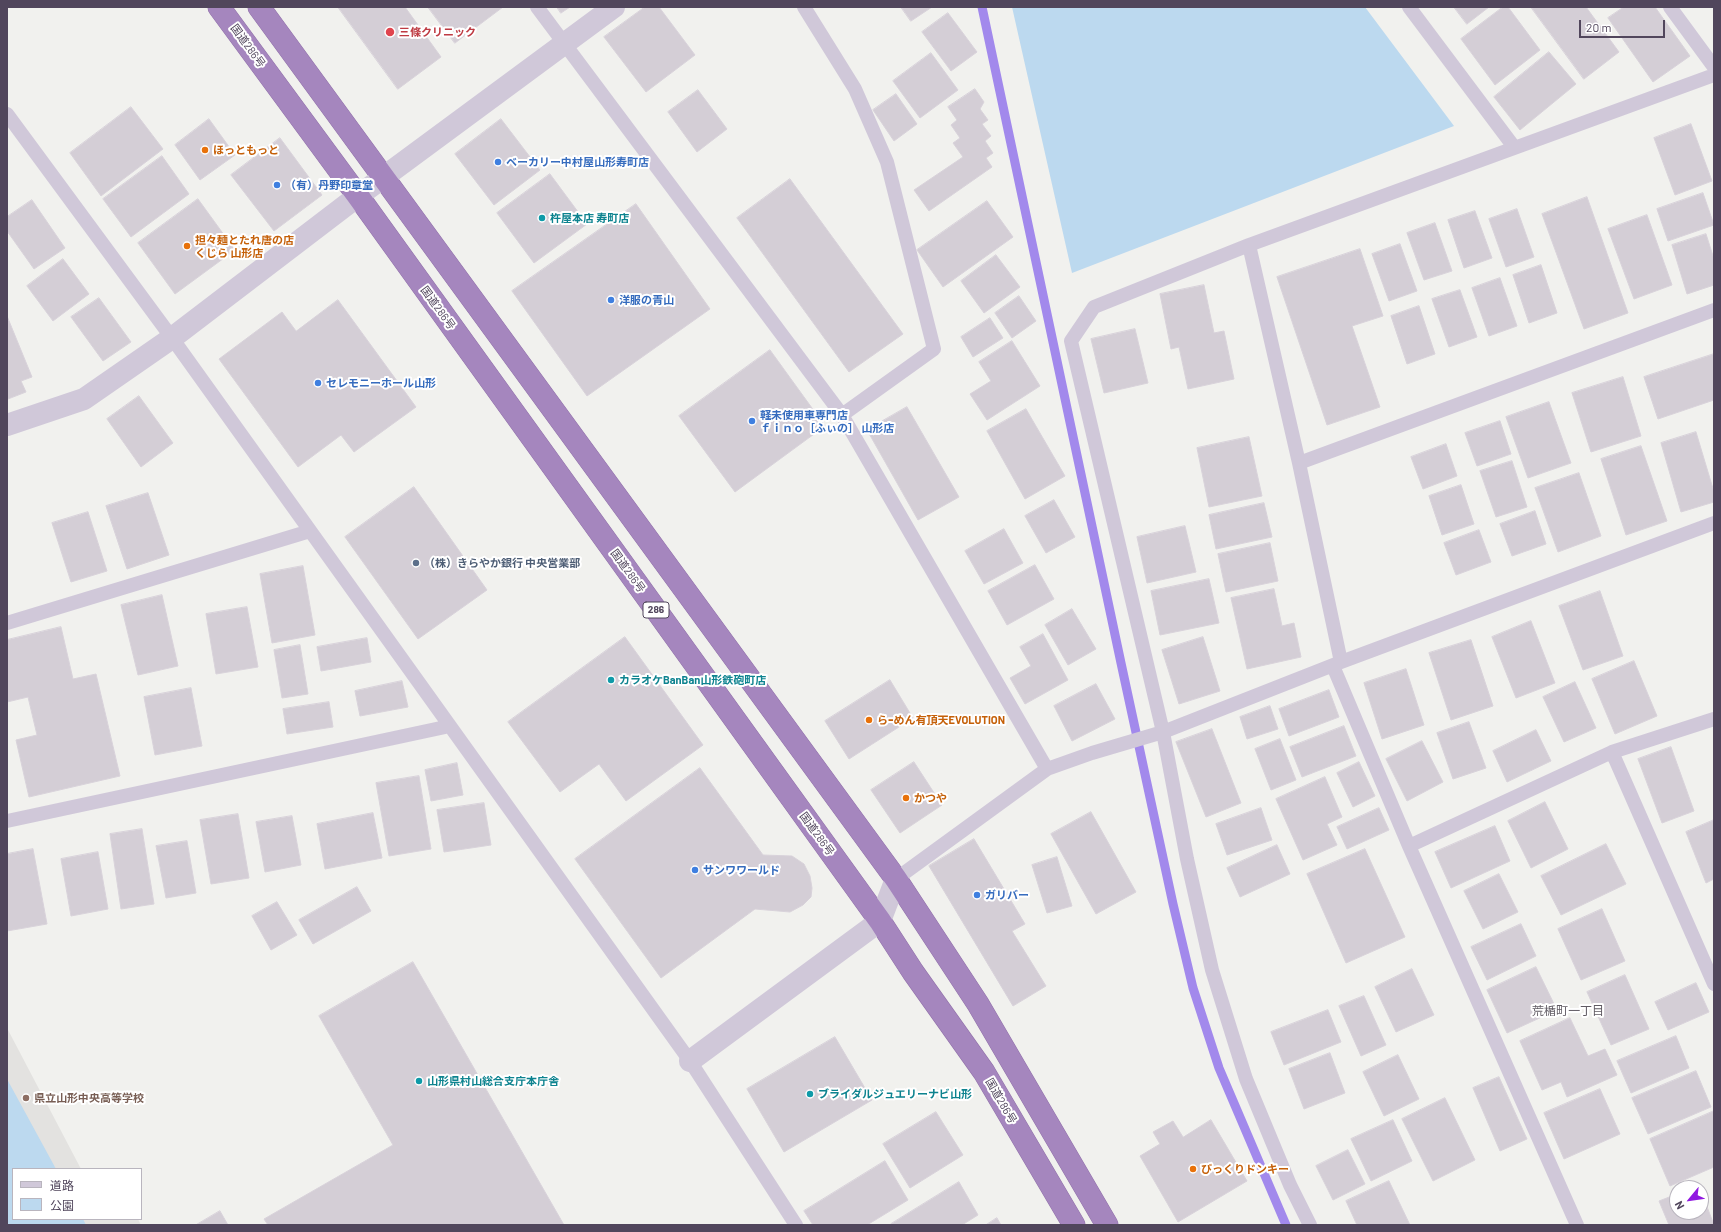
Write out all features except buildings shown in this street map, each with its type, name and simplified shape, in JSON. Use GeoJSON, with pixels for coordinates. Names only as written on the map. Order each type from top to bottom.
{"type":"FeatureCollection","features":[{"type":"Feature","properties":{"kind":"highway","name":"国道286号"},"geometry":{"type":"LineString","coordinates":[[219,7],[358,196],[880,922],[913,972],[984,1072],[1074,1225]]}},
{"type":"Feature","properties":{"kind":"highway"},"geometry":{"type":"LineString","coordinates":[[259,7],[896,879],[978,1004],[1107,1225]]}},
{"type":"Feature","properties":{"kind":"street"},"geometry":{"type":"LineString","coordinates":[[7,425],[84,399],[172,338],[358,196],[614,7]]}},
{"type":"Feature","properties":{"kind":"street"},"geometry":{"type":"LineString","coordinates":[[690,1061],[880,922],[896,879]]}},
{"type":"Feature","properties":{"kind":"lane"},"geometry":{"type":"LineString","coordinates":[[537,7],[842,414],[1047,769]]}},
{"type":"Feature","properties":{"kind":"lane"},"geometry":{"type":"LineString","coordinates":[[804,7],[855,89],[887,162],[934,349],[842,414]]}},
{"type":"Feature","properties":{"kind":"lane"},"geometry":{"type":"LineString","coordinates":[[1409,7],[1514,147]]}},
{"type":"Feature","properties":{"kind":"lane"},"geometry":{"type":"LineString","coordinates":[[1670,7],[1714,67]]}},
{"type":"Feature","properties":{"kind":"lane"},"geometry":{"type":"LineString","coordinates":[[1310,1225],[1290,1185],[1246,1079],[1212,970],[1187,859],[1163,732],[1071,341],[1094,307],[1249,245],[1714,75]]}},
{"type":"Feature","properties":{"kind":"lane"},"geometry":{"type":"LineString","coordinates":[[7,114],[172,338],[690,1061],[796,1225]]}},
{"type":"Feature","properties":{"kind":"lane"},"geometry":{"type":"LineString","coordinates":[[1249,245],[1299,463],[1337,664],[1409,846],[1577,1225]]}},
{"type":"Feature","properties":{"kind":"lane"},"geometry":{"type":"LineString","coordinates":[[1299,463],[1714,310]]}},
{"type":"Feature","properties":{"kind":"lane"},"geometry":{"type":"LineString","coordinates":[[896,879],[1047,769],[1092,753],[1163,732],[1337,664],[1714,523]]}},
{"type":"Feature","properties":{"kind":"lane"},"geometry":{"type":"LineString","coordinates":[[7,622],[310,531]]}},
{"type":"Feature","properties":{"kind":"lane"},"geometry":{"type":"LineString","coordinates":[[1409,846],[1612,752],[1714,719]]}},
{"type":"Feature","properties":{"kind":"lane"},"geometry":{"type":"LineString","coordinates":[[7,821],[450,726]]}},
{"type":"Feature","properties":{"kind":"lane"},"geometry":{"type":"LineString","coordinates":[[1612,752],[1714,984]]}},
{"type":"Feature","properties":{"kind":"shaded area","name":"県立山形中央高等学校"},"geometry":{"type":"Polygon","coordinates":[[[7,1028],[80,1168],[12,1168],[12,1220],[138,1220],[141,1225],[7,1225],[7,1028]]]}},
{"type":"Feature","properties":{"kind":"green space"},"geometry":{"type":"Polygon","coordinates":[[[1012,7],[1365,7],[1454,126],[1072,273],[1012,7]]]}},
{"type":"Feature","properties":{"kind":"green space"},"geometry":{"type":"Polygon","coordinates":[[[7,1079],[55,1168],[12,1168],[12,1220],[84,1220],[86,1225],[7,1225],[7,1079]]]}},
{"type":"Feature","properties":{"kind":"waterway"},"geometry":{"type":"LineString","coordinates":[[982,7],[1121,663],[1173,904],[1193,988],[1219,1068],[1286,1225]]}},
{"type":"Feature","properties":{"kind":"place","name":"三條クリニック"},"geometry":{"type":"Point","coordinates":[390,32]}},
{"type":"Feature","properties":{"kind":"place","name":"ほっともっと"},"geometry":{"type":"Point","coordinates":[205,150]}},
{"type":"Feature","properties":{"kind":"place","name":"ベーカリー中村屋山形寿町店"},"geometry":{"type":"Point","coordinates":[498,162]}},
{"type":"Feature","properties":{"kind":"place","name":"（有）丹野印章堂"},"geometry":{"type":"Point","coordinates":[277,185]}},
{"type":"Feature","properties":{"kind":"place","name":"杵屋本店 寿町店"},"geometry":{"type":"Point","coordinates":[542,218]}},
{"type":"Feature","properties":{"kind":"place","name":"担々麺とたれ唐の店 くじら 山形店"},"geometry":{"type":"Point","coordinates":[187,246]}},
{"type":"Feature","properties":{"kind":"place","name":"洋服の青山"},"geometry":{"type":"Point","coordinates":[611,300]}},
{"type":"Feature","properties":{"kind":"place","name":"セレモニーホール山形"},"geometry":{"type":"Point","coordinates":[318,383]}},
{"type":"Feature","properties":{"kind":"place","name":"軽未使用車専門店 ｆｉｎｏ［ふぃの］ 山形店"},"geometry":{"type":"Point","coordinates":[752,421]}},
{"type":"Feature","properties":{"kind":"place","name":"（株）きらやか銀行 中央営業部"},"geometry":{"type":"Point","coordinates":[416,563]}},
{"type":"Feature","properties":{"kind":"place","name":"カラオケBanBan山形鉄砲町店"},"geometry":{"type":"Point","coordinates":[611,680]}},
{"type":"Feature","properties":{"kind":"place","name":"らｰめん有頂天EVOLUTION"},"geometry":{"type":"Point","coordinates":[869,720]}},
{"type":"Feature","properties":{"kind":"place","name":"かつや"},"geometry":{"type":"Point","coordinates":[906,798]}},
{"type":"Feature","properties":{"kind":"place","name":"サンワワールド"},"geometry":{"type":"Point","coordinates":[695,870]}},
{"type":"Feature","properties":{"kind":"place","name":"ガリバー"},"geometry":{"type":"Point","coordinates":[977,895]}},
{"type":"Feature","properties":{"kind":"place","name":"山形県村山総合支庁本庁舎"},"geometry":{"type":"Point","coordinates":[419,1081]}},
{"type":"Feature","properties":{"kind":"place","name":"ブライダルジュエリーナビ山形"},"geometry":{"type":"Point","coordinates":[810,1094]}},
{"type":"Feature","properties":{"kind":"place","name":"県立山形中央高等学校"},"geometry":{"type":"Point","coordinates":[26,1098]}},
{"type":"Feature","properties":{"kind":"place","name":"びっくりドンキー"},"geometry":{"type":"Point","coordinates":[1193,1169]}},
{"type":"Feature","properties":{"kind":"district","name":"荒楯町一丁目"},"geometry":{"type":"Point","coordinates":[1568,1011]}}]}
